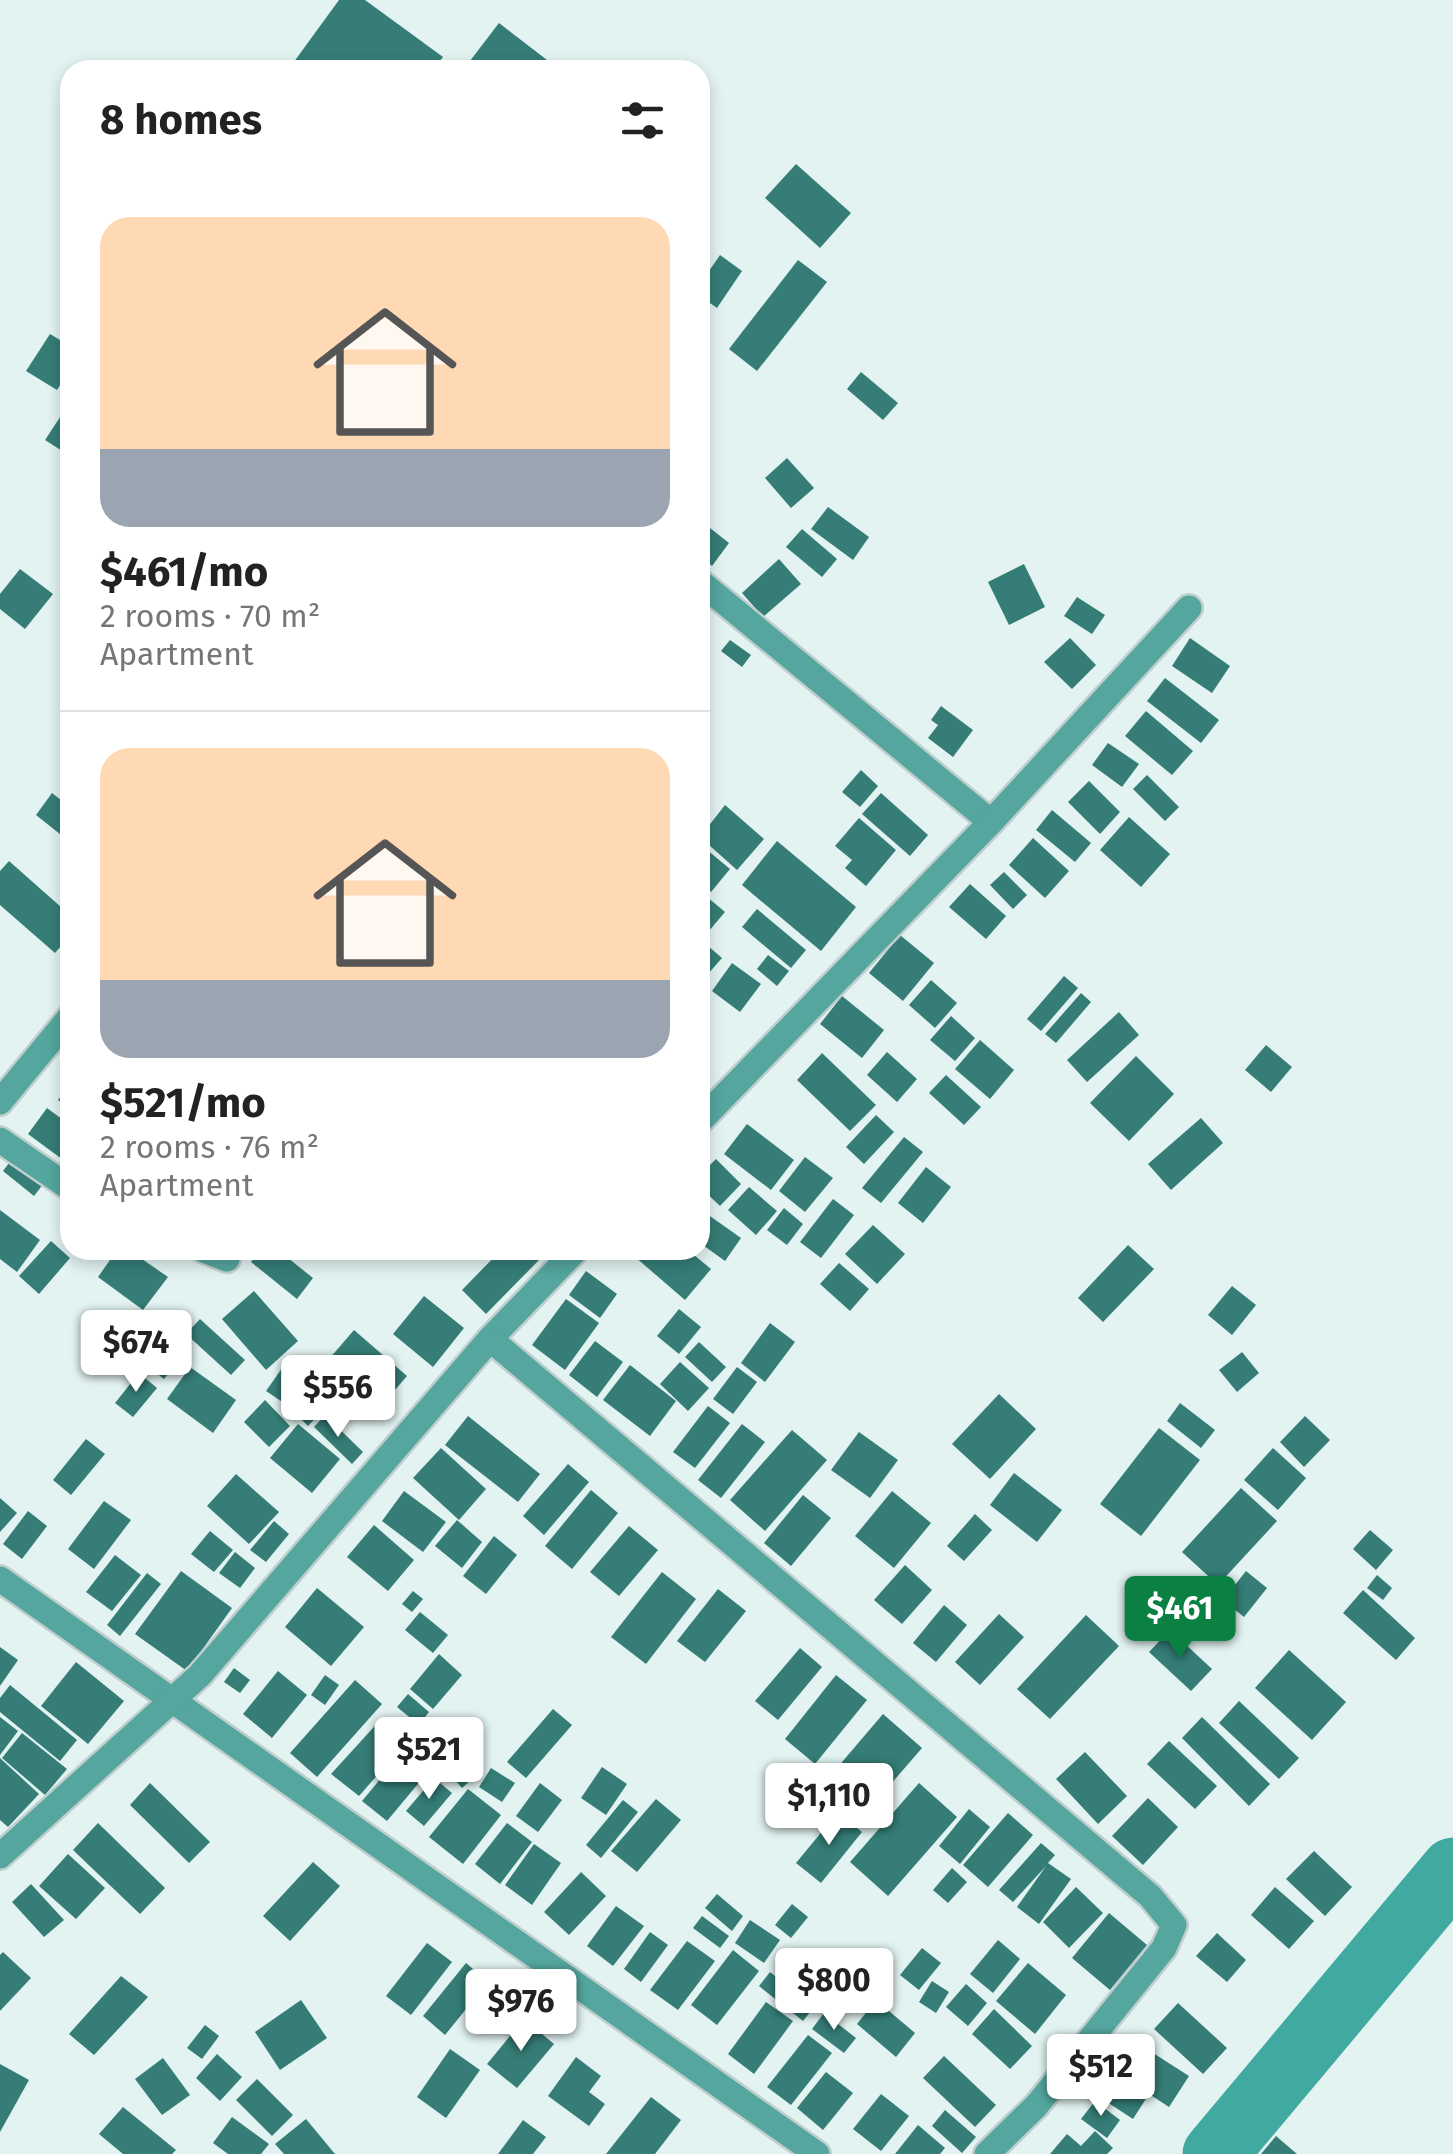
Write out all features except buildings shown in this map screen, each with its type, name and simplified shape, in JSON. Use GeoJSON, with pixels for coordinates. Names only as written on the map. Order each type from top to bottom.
{"type":"FeatureCollection","features":[{"type":"Feature","properties":{"kind":"street"},"geometry":{"type":"LineString","coordinates":[[710,590],[991,822]]}},
{"type":"Feature","properties":{"kind":"street"},"geometry":{"type":"LineString","coordinates":[[710,1111],[991,822],[1189,608]]}},
{"type":"Feature","properties":{"kind":"street"},"geometry":{"type":"LineString","coordinates":[[0,1102],[60,1028]]}},
{"type":"Feature","properties":{"kind":"street"},"geometry":{"type":"LineString","coordinates":[[0,1140],[60,1181]]}},
{"type":"Feature","properties":{"kind":"street"},"geometry":{"type":"LineString","coordinates":[[0,1856],[200,1674],[490,1339],[566,1260]]}},
{"type":"Feature","properties":{"kind":"street"},"geometry":{"type":"LineString","coordinates":[[490,1339],[1150,1896],[1174,1925],[1164,1948],[1037,2104],[987,2154]]}},
{"type":"Feature","properties":{"kind":"street"},"geometry":{"type":"LineString","coordinates":[[0,1579],[817,2154]]}},
{"type":"Feature","properties":{"kind":"waterway"},"geometry":{"type":"LineString","coordinates":[[1215,2154],[1453,1870]]}}]}
